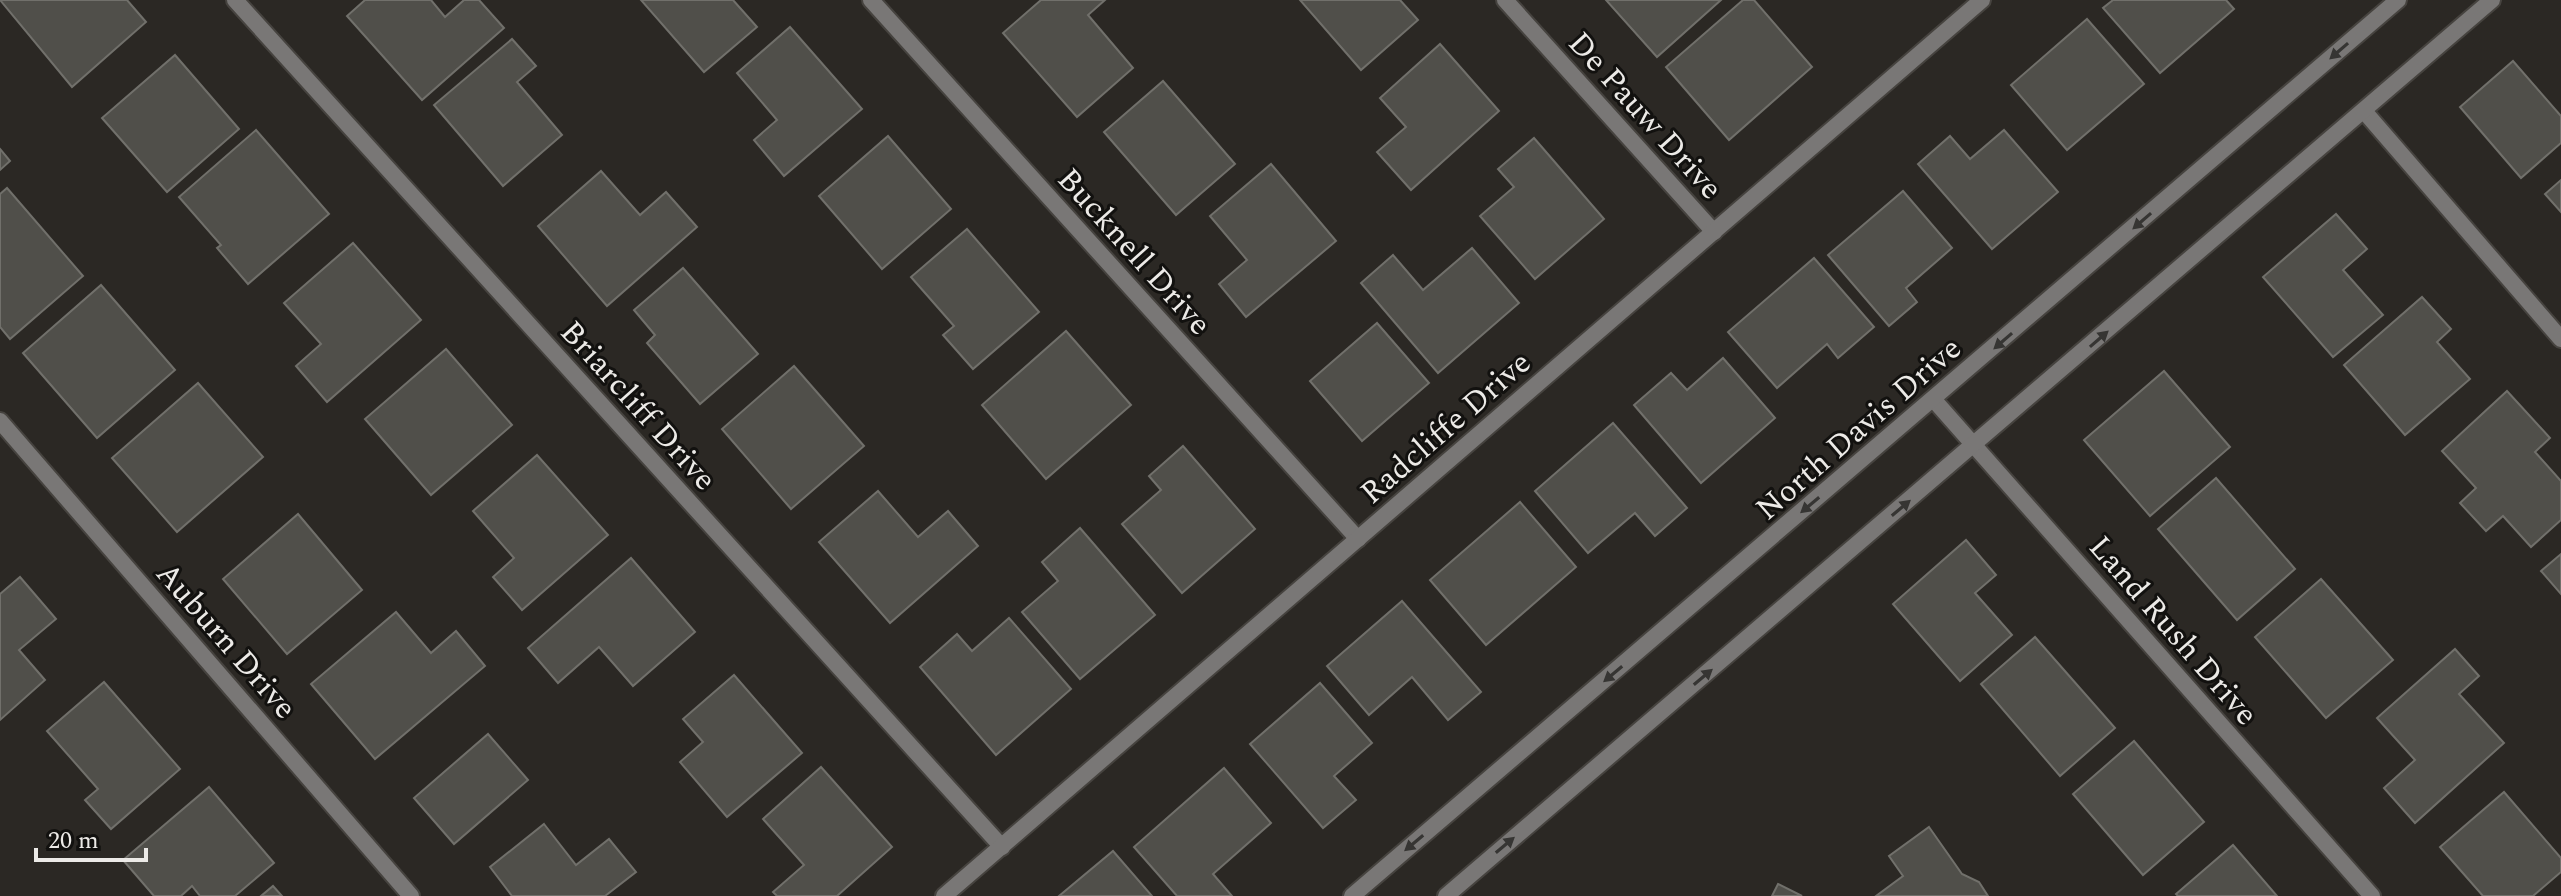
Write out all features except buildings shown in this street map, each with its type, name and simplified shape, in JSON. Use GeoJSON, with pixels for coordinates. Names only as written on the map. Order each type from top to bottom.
{"type":"FeatureCollection","features":[{"type":"Feature","properties":{"kind":"street","name":"Briarcliff Drive"},"geometry":{"type":"LineString","coordinates":[[235,0],[1002,847]]}},
{"type":"Feature","properties":{"kind":"street","name":"Bucknell Drive"},"geometry":{"type":"LineString","coordinates":[[871,0],[1358,539]]}},
{"type":"Feature","properties":{"kind":"street","name":"De Pauw Drive"},"geometry":{"type":"LineString","coordinates":[[1505,0],[1714,232]]}},
{"type":"Feature","properties":{"kind":"street","name":"Radcliffe Drive"},"geometry":{"type":"LineString","coordinates":[[944,896],[1982,0]]}},
{"type":"Feature","properties":{"kind":"street","name":"North Davis Drive"},"geometry":{"type":"LineString","coordinates":[[1352,896],[2398,0]]}},
{"type":"Feature","properties":{"kind":"street"},"geometry":{"type":"LineString","coordinates":[[1446,896],[2492,0]]}},
{"type":"Feature","properties":{"kind":"street"},"geometry":{"type":"LineString","coordinates":[[2364,111],[2561,339]]}},
{"type":"Feature","properties":{"kind":"street","name":"Land Rush Drive"},"geometry":{"type":"LineString","coordinates":[[1934,400],[2372,896]]}},
{"type":"Feature","properties":{"kind":"street","name":"Auburn Drive"},"geometry":{"type":"LineString","coordinates":[[0,421],[411,896]]}}]}
